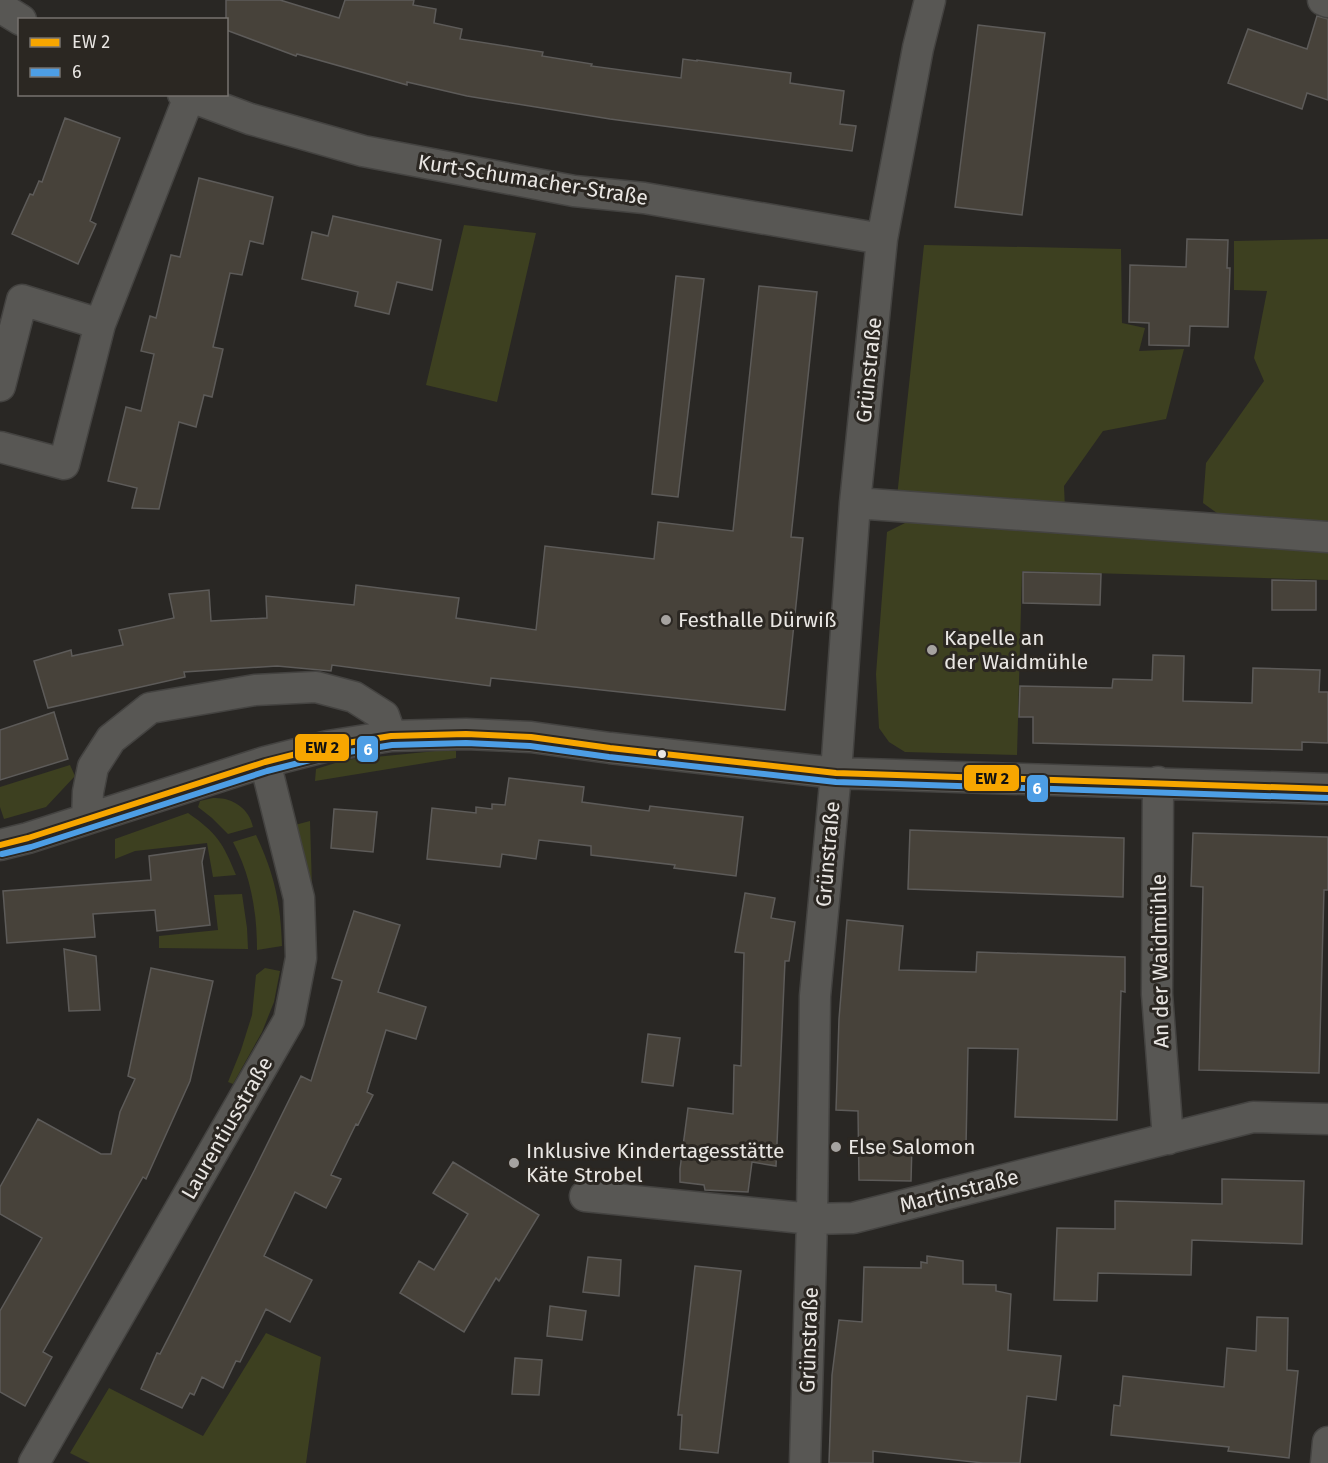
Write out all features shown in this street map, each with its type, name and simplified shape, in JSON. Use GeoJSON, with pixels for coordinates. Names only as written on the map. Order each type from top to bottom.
{"type":"FeatureCollection","features":[{"type":"Feature","properties":{"kind":"street","name":"Grünstraße"},"geometry":{"type":"LineString","coordinates":[[805,1463],[813,1218],[815,996],[836,773],[855,503],[882,239],[918,48],[930,0]]}},
{"type":"Feature","properties":{"kind":"street"},"geometry":{"type":"LineString","coordinates":[[1323,0],[1328,2]]}},
{"type":"Feature","properties":{"kind":"street"},"geometry":{"type":"LineString","coordinates":[[0,7],[18,18]]}},
{"type":"Feature","properties":{"kind":"street","name":"Kurt-Schumacher-Straße"},"geometry":{"type":"LineString","coordinates":[[0,447],[64,464],[100,324],[186,96],[250,119],[363,152],[574,191],[644,198],[882,239]]}},
{"type":"Feature","properties":{"kind":"street"},"geometry":{"type":"LineString","coordinates":[[0,386],[22,300],[100,324]]}},
{"type":"Feature","properties":{"kind":"street"},"geometry":{"type":"LineString","coordinates":[[855,503],[1328,537]]}},
{"type":"Feature","properties":{"kind":"street"},"geometry":{"type":"LineString","coordinates":[[87,819],[88,792],[93,767],[111,739],[150,708],[255,690],[316,687],[354,697],[384,716],[391,736]]}},
{"type":"Feature","properties":{"kind":"street"},"geometry":{"type":"LineString","coordinates":[[0,845],[265,762],[328,746],[391,736],[466,734],[531,737],[836,773],[1328,789]]}},
{"type":"Feature","properties":{"kind":"street","name":"Laurentiusstraße"},"geometry":{"type":"LineString","coordinates":[[34,1463],[289,1020],[301,958],[299,898],[265,762]]}},
{"type":"Feature","properties":{"kind":"street","name":"An der Waidmühle"},"geometry":{"type":"LineString","coordinates":[[1158,782],[1158,994],[1168,1139]]}},
{"type":"Feature","properties":{"kind":"street","name":"Martinstraße"},"geometry":{"type":"LineString","coordinates":[[585,1196],[813,1218],[853,1218],[1253,1117],[1328,1119]]}},
{"type":"Feature","properties":{"kind":"street"},"geometry":{"type":"LineString","coordinates":[[1326,1463],[1328,1442]]}},
{"type":"Feature","properties":{"kind":"green space"},"geometry":{"type":"Polygon","coordinates":[[[464,225],[536,233],[497,402],[426,385],[464,225]]]}},
{"type":"Feature","properties":{"kind":"green space"},"geometry":{"type":"Polygon","coordinates":[[[1328,239],[1328,524],[1228,521],[1203,503],[1206,463],[1264,381],[1254,358],[1267,291],[1234,290],[1234,241],[1328,239]]]}},
{"type":"Feature","properties":{"kind":"green space"},"geometry":{"type":"Polygon","coordinates":[[[924,245],[1121,249],[1122,323],[1145,328],[1139,351],[1184,349],[1166,419],[1103,431],[1064,486],[1065,509],[897,497],[924,245]]]}},
{"type":"Feature","properties":{"kind":"green space"},"geometry":{"type":"Polygon","coordinates":[[[913,519],[1328,548],[1328,580],[1022,571],[1017,755],[905,752],[889,742],[879,728],[876,674],[887,532],[913,519]]]}},
{"type":"Feature","properties":{"kind":"green space"},"geometry":{"type":"Polygon","coordinates":[[[456,751],[456,758],[315,781],[316,769],[345,760],[456,751]]]}},
{"type":"Feature","properties":{"kind":"green space"},"geometry":{"type":"Polygon","coordinates":[[[70,765],[75,776],[46,807],[4,819],[0,807],[0,787],[70,765]]]}},
{"type":"Feature","properties":{"kind":"green space"},"geometry":{"type":"Polygon","coordinates":[[[213,798],[227,799],[239,805],[248,814],[253,827],[228,834],[198,807],[200,801],[213,798]]]}},
{"type":"Feature","properties":{"kind":"green space"},"geometry":{"type":"Polygon","coordinates":[[[188,813],[213,833],[236,875],[213,877],[207,843],[135,851],[115,859],[115,839],[188,813]]]}},
{"type":"Feature","properties":{"kind":"green space"},"geometry":{"type":"Polygon","coordinates":[[[310,821],[312,888],[301,889],[291,826],[310,821]]]}},
{"type":"Feature","properties":{"kind":"green space"},"geometry":{"type":"Polygon","coordinates":[[[256,835],[268,862],[275,889],[282,946],[257,950],[252,894],[233,842],[256,835]]]}},
{"type":"Feature","properties":{"kind":"green space"},"geometry":{"type":"Polygon","coordinates":[[[242,894],[248,949],[159,948],[159,936],[218,930],[214,895],[242,894]]]}},
{"type":"Feature","properties":{"kind":"green space"},"geometry":{"type":"Polygon","coordinates":[[[265,968],[280,971],[274,1002],[262,1032],[233,1084],[228,1082],[252,1015],[256,975],[265,968]]]}},
{"type":"Feature","properties":{"kind":"green space"},"geometry":{"type":"Polygon","coordinates":[[[266,1333],[321,1357],[306,1463],[90,1463],[70,1453],[109,1388],[203,1436],[266,1333]]]}},
{"type":"Feature","properties":{"kind":"building"},"geometry":{"type":"Polygon","coordinates":[[[226,0],[280,0],[339,18],[345,0],[414,0],[413,5],[436,9],[434,23],[462,29],[460,39],[543,52],[542,56],[592,64],[591,66],[681,78],[683,59],[791,73],[790,83],[844,91],[840,124],[856,126],[852,151],[610,119],[467,96],[407,82],[407,85],[297,54],[296,56],[228,31],[228,18],[226,18],[226,0]]]}},
{"type":"Feature","properties":{"kind":"building"},"geometry":{"type":"Polygon","coordinates":[[[1317,16],[1328,19],[1328,100],[1307,93],[1302,109],[1228,83],[1248,29],[1307,49],[1317,16]]]}},
{"type":"Feature","properties":{"kind":"building"},"geometry":{"type":"Polygon","coordinates":[[[978,25],[1045,33],[1022,215],[955,207],[978,25]]]}},
{"type":"Feature","properties":{"kind":"building"},"geometry":{"type":"Polygon","coordinates":[[[65,118],[120,138],[90,221],[96,224],[78,264],[12,234],[30,194],[33,195],[39,181],[42,182],[65,118]]]}},
{"type":"Feature","properties":{"kind":"building"},"geometry":{"type":"Polygon","coordinates":[[[199,178],[273,197],[263,244],[250,241],[242,275],[230,273],[213,347],[223,349],[212,397],[204,395],[196,427],[179,422],[159,509],[132,508],[137,488],[108,481],[126,407],[141,411],[154,354],[141,351],[150,316],[156,318],[171,255],[180,257],[199,178]]]}},
{"type":"Feature","properties":{"kind":"building"},"geometry":{"type":"Polygon","coordinates":[[[333,216],[441,240],[432,290],[397,282],[389,314],[355,306],[358,292],[302,279],[312,232],[328,236],[333,216]]]}},
{"type":"Feature","properties":{"kind":"building"},"geometry":{"type":"Polygon","coordinates":[[[1187,239],[1228,240],[1227,268],[1230,268],[1228,327],[1190,326],[1189,346],[1149,345],[1149,323],[1129,322],[1130,265],[1186,267],[1187,239]]]}},
{"type":"Feature","properties":{"kind":"building"},"geometry":{"type":"Polygon","coordinates":[[[676,276],[704,279],[678,497],[652,494],[676,276]]]}},
{"type":"Feature","properties":{"kind":"building"},"geometry":{"type":"Polygon","coordinates":[[[759,286],[817,292],[791,537],[803,538],[785,710],[491,678],[490,686],[332,665],[331,671],[277,666],[184,672],[185,677],[48,708],[34,661],[71,650],[72,656],[123,645],[119,630],[174,618],[169,594],[209,590],[211,621],[267,618],[266,596],[354,605],[356,585],[459,598],[456,618],[536,630],[545,546],[654,559],[658,522],[733,531],[759,286]]]}},
{"type":"Feature","properties":{"kind":"building"},"geometry":{"type":"Polygon","coordinates":[[[1023,572],[1101,574],[1100,605],[1023,603],[1023,572]]]}},
{"type":"Feature","properties":{"kind":"building"},"geometry":{"type":"Polygon","coordinates":[[[1272,580],[1316,581],[1316,610],[1272,610],[1272,580]]]}},
{"type":"Feature","properties":{"kind":"building"},"geometry":{"type":"Polygon","coordinates":[[[1153,655],[1184,656],[1183,701],[1252,703],[1253,668],[1320,670],[1319,692],[1328,692],[1328,743],[1302,742],[1302,750],[1033,743],[1033,717],[1019,717],[1020,686],[1112,688],[1113,679],[1152,680],[1153,655]]]}},
{"type":"Feature","properties":{"kind":"building"},"geometry":{"type":"Polygon","coordinates":[[[54,712],[68,759],[0,780],[0,730],[54,712]]]}},
{"type":"Feature","properties":{"kind":"building"},"geometry":{"type":"Polygon","coordinates":[[[509,778],[584,787],[582,802],[649,811],[650,806],[743,817],[736,876],[674,868],[675,865],[591,855],[591,846],[539,840],[536,859],[502,854],[500,867],[427,859],[432,808],[476,813],[476,807],[492,809],[492,804],[505,805],[509,778]]]}},
{"type":"Feature","properties":{"kind":"building"},"geometry":{"type":"Polygon","coordinates":[[[334,809],[377,812],[373,852],[331,848],[334,809]]]}},
{"type":"Feature","properties":{"kind":"building"},"geometry":{"type":"Polygon","coordinates":[[[910,830],[1124,838],[1123,897],[908,889],[910,830]]]}},
{"type":"Feature","properties":{"kind":"building"},"geometry":{"type":"Polygon","coordinates":[[[1193,833],[1328,837],[1328,890],[1324,890],[1319,1073],[1199,1070],[1203,887],[1191,886],[1193,833]]]}},
{"type":"Feature","properties":{"kind":"building"},"geometry":{"type":"Polygon","coordinates":[[[205,848],[202,862],[210,925],[157,931],[155,910],[93,914],[95,937],[7,943],[3,891],[151,880],[149,856],[205,848]]]}},
{"type":"Feature","properties":{"kind":"building"},"geometry":{"type":"Polygon","coordinates":[[[745,893],[775,898],[771,918],[795,922],[789,961],[785,961],[776,1166],[752,1162],[748,1192],[705,1190],[704,1185],[680,1182],[688,1108],[733,1114],[734,1065],[741,1066],[744,953],[735,952],[745,893]]]}},
{"type":"Feature","properties":{"kind":"building"},"geometry":{"type":"Polygon","coordinates":[[[354,911],[400,925],[378,992],[426,1007],[416,1039],[386,1030],[367,1092],[373,1095],[331,1175],[341,1179],[326,1208],[295,1192],[264,1256],[312,1280],[290,1322],[266,1309],[240,1362],[236,1361],[223,1388],[202,1377],[194,1395],[190,1393],[182,1408],[141,1389],[157,1353],[160,1354],[301,1076],[311,1081],[342,981],[332,978],[354,911]]]}},
{"type":"Feature","properties":{"kind":"building"},"geometry":{"type":"Polygon","coordinates":[[[847,920],[903,926],[899,970],[976,972],[977,952],[1125,957],[1125,992],[1121,991],[1117,1120],[1015,1117],[1018,1049],[968,1048],[966,1146],[912,1144],[911,1181],[859,1180],[858,1111],[836,1110],[839,1019],[847,920]]]}},
{"type":"Feature","properties":{"kind":"building"},"geometry":{"type":"Polygon","coordinates":[[[64,949],[96,956],[100,1010],[69,1011],[64,949]]]}},
{"type":"Feature","properties":{"kind":"building"},"geometry":{"type":"Polygon","coordinates":[[[151,968],[213,981],[190,1081],[146,1179],[143,1177],[43,1352],[52,1357],[25,1406],[0,1392],[0,1311],[42,1238],[0,1214],[0,1187],[38,1119],[101,1154],[111,1154],[120,1112],[135,1079],[128,1076],[151,968]]]}},
{"type":"Feature","properties":{"kind":"building"},"geometry":{"type":"Polygon","coordinates":[[[648,1034],[680,1038],[673,1086],[642,1082],[648,1034]]]}},
{"type":"Feature","properties":{"kind":"building"},"geometry":{"type":"Polygon","coordinates":[[[453,1162],[539,1215],[499,1281],[496,1278],[464,1332],[400,1293],[419,1261],[434,1270],[468,1214],[433,1193],[453,1162]]]}},
{"type":"Feature","properties":{"kind":"building"},"geometry":{"type":"Polygon","coordinates":[[[1222,1179],[1304,1181],[1302,1244],[1192,1240],[1191,1275],[1098,1273],[1097,1301],[1054,1300],[1057,1228],[1115,1229],[1115,1201],[1222,1204],[1222,1179]]]}},
{"type":"Feature","properties":{"kind":"building"},"geometry":{"type":"Polygon","coordinates":[[[927,1256],[963,1261],[963,1284],[996,1285],[996,1291],[1011,1294],[1008,1350],[1061,1356],[1056,1400],[1027,1396],[1020,1463],[983,1463],[873,1451],[873,1463],[829,1463],[832,1375],[839,1320],[862,1322],[864,1267],[921,1268],[921,1262],[927,1263],[927,1256]]]}},
{"type":"Feature","properties":{"kind":"building"},"geometry":{"type":"Polygon","coordinates":[[[588,1257],[621,1260],[619,1296],[583,1292],[588,1257]]]}},
{"type":"Feature","properties":{"kind":"building"},"geometry":{"type":"Polygon","coordinates":[[[695,1266],[741,1271],[718,1453],[680,1449],[682,1415],[678,1415],[695,1266]]]}},
{"type":"Feature","properties":{"kind":"building"},"geometry":{"type":"Polygon","coordinates":[[[550,1306],[586,1311],[582,1340],[547,1336],[550,1306]]]}},
{"type":"Feature","properties":{"kind":"building"},"geometry":{"type":"Polygon","coordinates":[[[1257,1317],[1288,1318],[1287,1370],[1298,1371],[1289,1458],[1228,1451],[1229,1447],[1111,1435],[1114,1405],[1120,1406],[1123,1376],[1224,1387],[1227,1348],[1256,1351],[1257,1317]]]}},
{"type":"Feature","properties":{"kind":"building"},"geometry":{"type":"Polygon","coordinates":[[[515,1358],[542,1360],[539,1395],[512,1394],[515,1358]]]}},
{"type":"Feature","properties":{"kind":"transit line"},"geometry":{"type":"LineString","coordinates":[[0,845],[265,762],[328,746],[391,736],[466,734],[531,737],[836,773],[1328,789]]}},
{"type":"Feature","properties":{"kind":"transit line","name":"6"},"geometry":{"type":"LineString","coordinates":[[2,854],[31,847],[267,771],[330,755],[392,745],[466,743],[530,746],[836,782],[1328,798]]}},
{"type":"Feature","properties":{"kind":"place","name":"Festhalle Dürwiß"},"geometry":{"type":"Point","coordinates":[666,620]}},
{"type":"Feature","properties":{"kind":"place","name":"Kapelle an der Waidmühle"},"geometry":{"type":"Point","coordinates":[932,650]}},
{"type":"Feature","properties":{"kind":"place","name":"Else Salomon"},"geometry":{"type":"Point","coordinates":[836,1147]}},
{"type":"Feature","properties":{"kind":"place","name":"Inklusive Kindertagesstätte Käte Strobel"},"geometry":{"type":"Point","coordinates":[514,1163]}}]}
